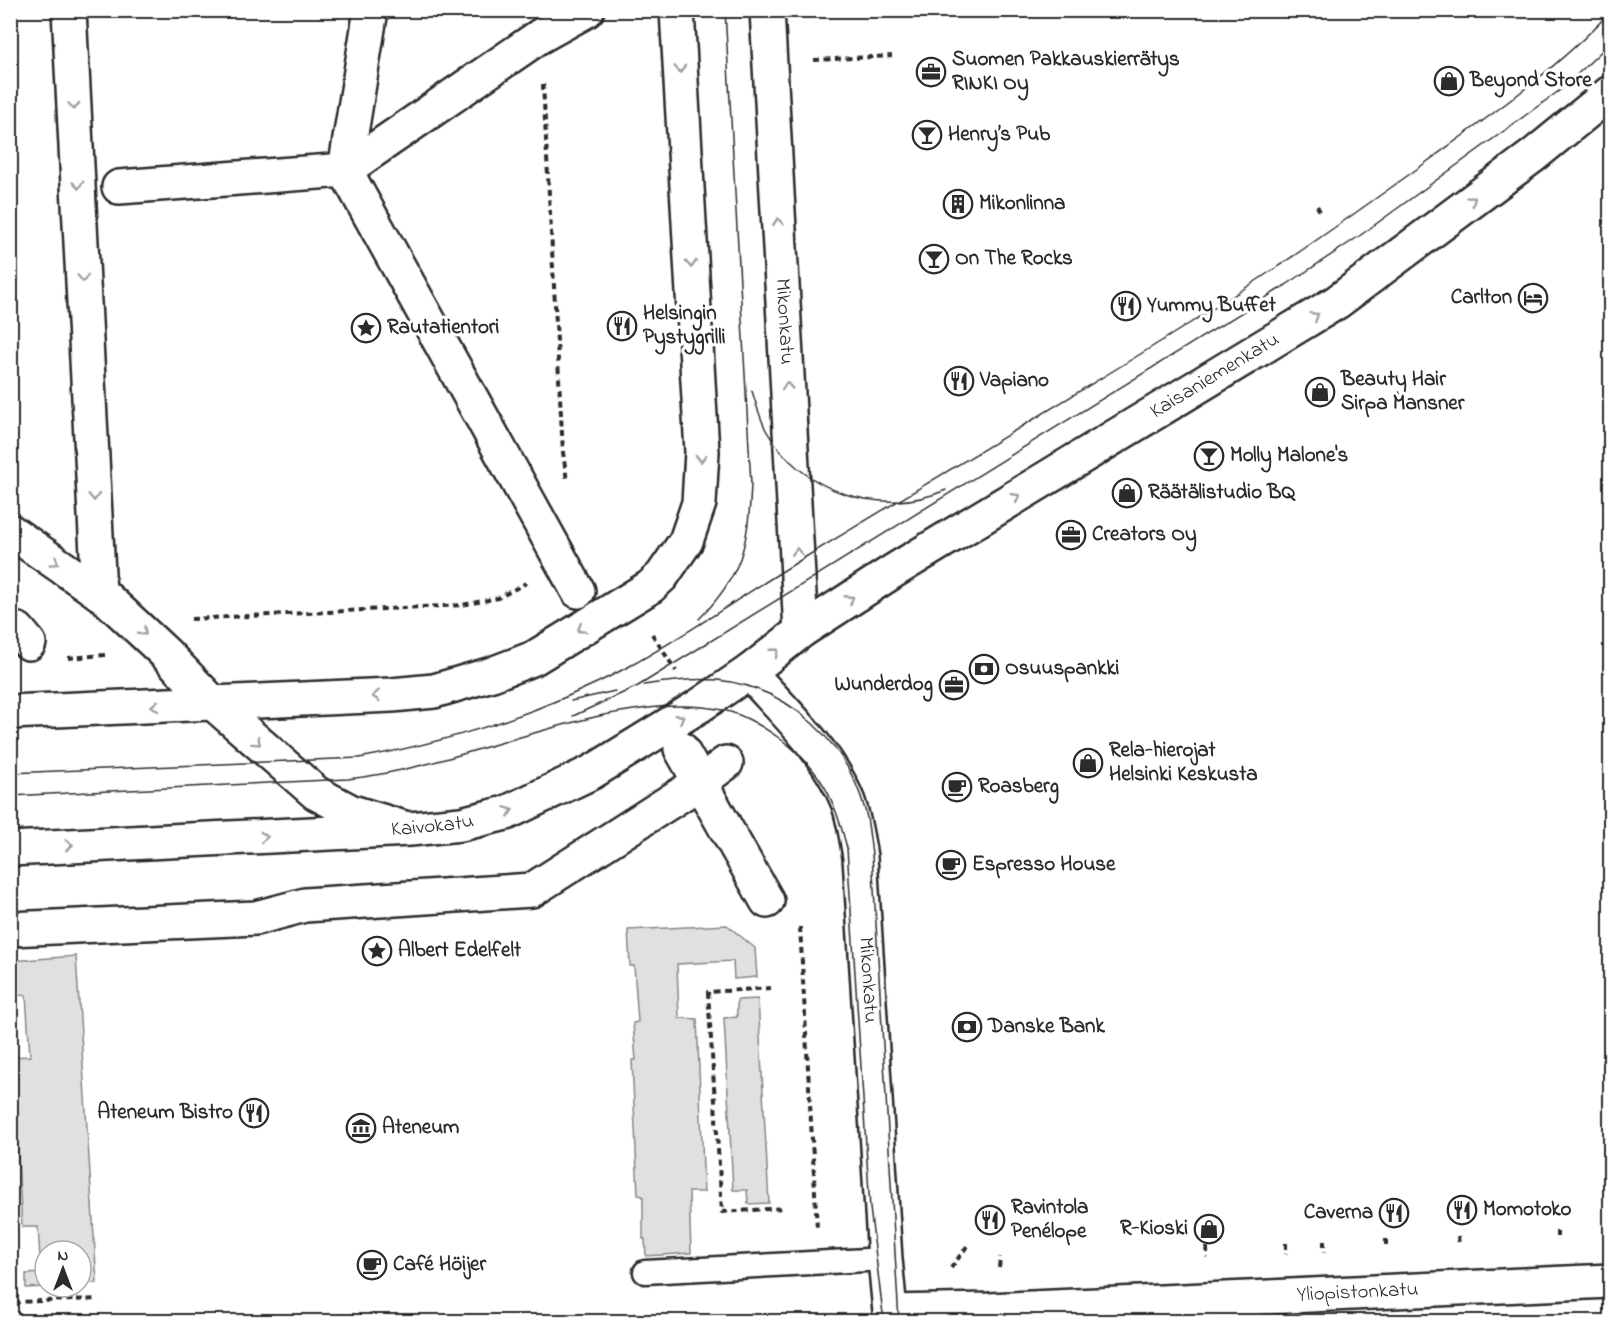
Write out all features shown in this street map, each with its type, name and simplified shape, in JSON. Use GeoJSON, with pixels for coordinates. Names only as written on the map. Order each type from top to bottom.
{"type":"FeatureCollection","features":[{"type":"Feature","properties":{"kind":"street"},"geometry":{"type":"LineString","coordinates":[[69,10],[99,593]]}},
{"type":"Feature","properties":{"kind":"street"},"geometry":{"type":"LineString","coordinates":[[372,10],[345,170],[578,591]]}},
{"type":"Feature","properties":{"kind":"street"},"geometry":{"type":"LineString","coordinates":[[119,186],[345,170],[540,36],[587,10]]}},
{"type":"Feature","properties":{"kind":"street"},"geometry":{"type":"LineString","coordinates":[[10,712],[392,695],[434,691],[492,674],[534,658],[631,599],[662,576],[686,541],[699,503],[702,452],[677,10]]}},
{"type":"Feature","properties":{"kind":"street","name":"Mikonkatu"},"geometry":{"type":"LineString","coordinates":[[767,10],[801,631]]}},
{"type":"Feature","properties":{"kind":"street","name":"Kaisaniemenkatu"},"geometry":{"type":"LineString","coordinates":[[801,631],[895,570],[1337,302],[1534,154],[1611,93]]}},
{"type":"Feature","properties":{"kind":"street"},"geometry":{"type":"LineString","coordinates":[[10,531],[99,593],[165,653],[213,703],[316,794],[352,812],[410,829]]}},
{"type":"Feature","properties":{"kind":"street","name":"Kaivokatu"},"geometry":{"type":"LineString","coordinates":[[10,849],[410,829],[461,824],[506,813],[592,772],[699,706],[749,672],[801,631]]}},
{"type":"Feature","properties":{"kind":"street","name":"Mikonkatu"},"geometry":{"type":"LineString","coordinates":[[749,672],[831,769],[848,802],[855,830],[860,856],[890,1317]]}},
{"type":"Feature","properties":{"kind":"street"},"geometry":{"type":"LineString","coordinates":[[681,749],[766,901]]}},
{"type":"Feature","properties":{"kind":"street"},"geometry":{"type":"LineString","coordinates":[[10,929],[256,918],[305,905],[532,890],[699,783],[726,763]]}},
{"type":"Feature","properties":{"kind":"street","name":"Yliopistonkatu"},"geometry":{"type":"LineString","coordinates":[[890,1317],[989,1310],[1611,1281]]}},
{"type":"Feature","properties":{"kind":"lane"},"geometry":{"type":"LineString","coordinates":[[645,1272],[885,1259]]}},
{"type":"Feature","properties":{"kind":"path"},"geometry":{"type":"LineString","coordinates":[[540,36],[562,441],[568,487]]}},
{"type":"Feature","properties":{"kind":"path"},"geometry":{"type":"LineString","coordinates":[[814,60],[892,56]]}},
{"type":"Feature","properties":{"kind":"path"},"geometry":{"type":"LineString","coordinates":[[1317,206],[1321,213]]}},
{"type":"Feature","properties":{"kind":"path"},"geometry":{"type":"LineString","coordinates":[[182,620],[462,605],[498,598],[525,584],[558,555]]}},
{"type":"Feature","properties":{"kind":"path"},"geometry":{"type":"LineString","coordinates":[[631,599],[699,706]]}},
{"type":"Feature","properties":{"kind":"path"},"geometry":{"type":"LineString","coordinates":[[20,637],[35,652],[62,658],[107,655]]}},
{"type":"Feature","properties":{"kind":"path"},"geometry":{"type":"LineString","coordinates":[[800,925],[818,1244],[835,1261]]}},
{"type":"Feature","properties":{"kind":"path"},"geometry":{"type":"LineString","coordinates":[[771,988],[708,992],[722,1212],[784,1208]]}},
{"type":"Feature","properties":{"kind":"path"},"geometry":{"type":"LineString","coordinates":[[1557,1231],[1557,1241]]}},
{"type":"Feature","properties":{"kind":"path"},"geometry":{"type":"LineString","coordinates":[[1458,1236],[1459,1246]]}},
{"type":"Feature","properties":{"kind":"path"},"geometry":{"type":"LineString","coordinates":[[1386,1239],[1386,1250]]}},
{"type":"Feature","properties":{"kind":"path"},"geometry":{"type":"LineString","coordinates":[[1324,1241],[1324,1253]]}},
{"type":"Feature","properties":{"kind":"path"},"geometry":{"type":"LineString","coordinates":[[10,1242],[12,1302],[98,1299]]}},
{"type":"Feature","properties":{"kind":"path"},"geometry":{"type":"LineString","coordinates":[[1286,1243],[1286,1254]]}},
{"type":"Feature","properties":{"kind":"path"},"geometry":{"type":"LineString","coordinates":[[950,1270],[968,1245]]}},
{"type":"Feature","properties":{"kind":"path"},"geometry":{"type":"LineString","coordinates":[[1207,1247],[1207,1258]]}},
{"type":"Feature","properties":{"kind":"path"},"geometry":{"type":"LineString","coordinates":[[1000,1257],[1000,1262]]}},
{"type":"Feature","properties":{"kind":"shaded area"},"geometry":{"type":"Polygon","coordinates":[[[727,925],[755,948],[757,977],[734,979],[733,961],[677,964],[679,1018],[697,1019],[704,1192],[689,1192],[691,1253],[646,1256],[645,1239],[643,1239],[643,1196],[638,1195],[632,1060],[636,1060],[633,1023],[638,1022],[634,966],[630,966],[628,930],[727,925]]]}},
{"type":"Feature","properties":{"kind":"shaded area"},"geometry":{"type":"Polygon","coordinates":[[[76,956],[97,1283],[93,1283],[93,1239],[39,1239],[38,1227],[22,1227],[12,1057],[30,1056],[26,995],[11,996],[11,961],[76,956]]]}},
{"type":"Feature","properties":{"kind":"shaded area"},"geometry":{"type":"Polygon","coordinates":[[[758,999],[769,1203],[748,1204],[747,1190],[733,1190],[724,1018],[737,1017],[737,1000],[758,999]]]}},
{"type":"Feature","properties":{"kind":"shaded area"},"geometry":{"type":"Polygon","coordinates":[[[26,1274],[33,1274],[33,1288],[26,1288],[26,1274]]]}},
{"type":"Feature","properties":{"kind":"tram line"},"geometry":{"type":"LineString","coordinates":[[699,619],[725,588],[740,558],[748,524],[751,484],[725,10]]}},
{"type":"Feature","properties":{"kind":"tram line"},"geometry":{"type":"LineString","coordinates":[[10,773],[359,758],[464,733],[532,710],[598,682],[673,641],[799,561],[1129,361],[1248,286],[1353,215],[1499,109],[1568,53],[1610,12]]}},
{"type":"Feature","properties":{"kind":"tram line"},"geometry":{"type":"LineString","coordinates":[[573,716],[638,686],[1286,285],[1358,237],[1563,88],[1610,43]]}},
{"type":"Feature","properties":{"kind":"tram line"},"geometry":{"type":"LineString","coordinates":[[752,391],[766,430],[781,452],[821,484],[844,494],[869,500],[895,501],[921,498],[946,490]]}},
{"type":"Feature","properties":{"kind":"tram line"},"geometry":{"type":"LineString","coordinates":[[644,685],[681,680],[718,680],[744,685],[769,694],[792,707],[830,742],[857,788],[866,813],[872,854],[899,1322]]}},
{"type":"Feature","properties":{"kind":"tram line"},"geometry":{"type":"LineString","coordinates":[[571,701],[615,691]]}},
{"type":"Feature","properties":{"kind":"tram line"},"geometry":{"type":"LineString","coordinates":[[10,796],[348,779],[413,767],[604,715],[660,707],[689,706],[717,709],[734,713],[757,724],[796,751],[818,776],[829,794],[847,848],[870,1208],[884,1322]]}},
{"type":"Feature","properties":{"kind":"place","name":"Suomen Pakkauskierrätys RINKI Oy"},"geometry":{"type":"Point","coordinates":[931,72]}},
{"type":"Feature","properties":{"kind":"place","name":"Beyond Store"},"geometry":{"type":"Point","coordinates":[1449,81]}},
{"type":"Feature","properties":{"kind":"place","name":"Henry’s Pub"},"geometry":{"type":"Point","coordinates":[927,135]}},
{"type":"Feature","properties":{"kind":"place","name":"Mikonlinna"},"geometry":{"type":"Point","coordinates":[958,204]}},
{"type":"Feature","properties":{"kind":"place","name":"On The Rocks"},"geometry":{"type":"Point","coordinates":[934,259]}},
{"type":"Feature","properties":{"kind":"place","name":"Carlton"},"geometry":{"type":"Point","coordinates":[1533,298]}},
{"type":"Feature","properties":{"kind":"place","name":"Yummy Buffet"},"geometry":{"type":"Point","coordinates":[1126,306]}},
{"type":"Feature","properties":{"kind":"place","name":"Helsingin Pystygrilli"},"geometry":{"type":"Point","coordinates":[622,326]}},
{"type":"Feature","properties":{"kind":"place","name":"Rautatientori"},"geometry":{"type":"Point","coordinates":[366,328]}},
{"type":"Feature","properties":{"kind":"place","name":"Vapiano"},"geometry":{"type":"Point","coordinates":[959,381]}},
{"type":"Feature","properties":{"kind":"place","name":"Beauty Hair Sirpa Mansner"},"geometry":{"type":"Point","coordinates":[1320,392]}},
{"type":"Feature","properties":{"kind":"place","name":"Molly Malone's"},"geometry":{"type":"Point","coordinates":[1209,456]}},
{"type":"Feature","properties":{"kind":"place","name":"Räätälistudio BQ"},"geometry":{"type":"Point","coordinates":[1127,493]}},
{"type":"Feature","properties":{"kind":"place","name":"Creators Oy"},"geometry":{"type":"Point","coordinates":[1071,535]}},
{"type":"Feature","properties":{"kind":"place","name":"Osuuspankki"},"geometry":{"type":"Point","coordinates":[984,669]}},
{"type":"Feature","properties":{"kind":"place","name":"Wunderdog"},"geometry":{"type":"Point","coordinates":[954,685]}},
{"type":"Feature","properties":{"kind":"place","name":"Rela-hierojat Helsinki Keskusta"},"geometry":{"type":"Point","coordinates":[1088,763]}},
{"type":"Feature","properties":{"kind":"place","name":"Roasberg"},"geometry":{"type":"Point","coordinates":[957,787]}},
{"type":"Feature","properties":{"kind":"place","name":"Espresso House"},"geometry":{"type":"Point","coordinates":[951,865]}},
{"type":"Feature","properties":{"kind":"place","name":"Albert Edelfelt"},"geometry":{"type":"Point","coordinates":[377,951]}},
{"type":"Feature","properties":{"kind":"place","name":"Danske Bank"},"geometry":{"type":"Point","coordinates":[967,1027]}},
{"type":"Feature","properties":{"kind":"place","name":"Ateneum Bistro"},"geometry":{"type":"Point","coordinates":[254,1113]}},
{"type":"Feature","properties":{"kind":"place","name":"Ateneum"},"geometry":{"type":"Point","coordinates":[361,1128]}},
{"type":"Feature","properties":{"kind":"place","name":"Momotoko"},"geometry":{"type":"Point","coordinates":[1462,1210]}},
{"type":"Feature","properties":{"kind":"place","name":"Caverna"},"geometry":{"type":"Point","coordinates":[1394,1213]}},
{"type":"Feature","properties":{"kind":"place","name":"Ravintola Penélope"},"geometry":{"type":"Point","coordinates":[990,1220]}},
{"type":"Feature","properties":{"kind":"place","name":"R-Kioski"},"geometry":{"type":"Point","coordinates":[1209,1229]}},
{"type":"Feature","properties":{"kind":"place","name":"Café Höijer"},"geometry":{"type":"Point","coordinates":[372,1265]}}]}
